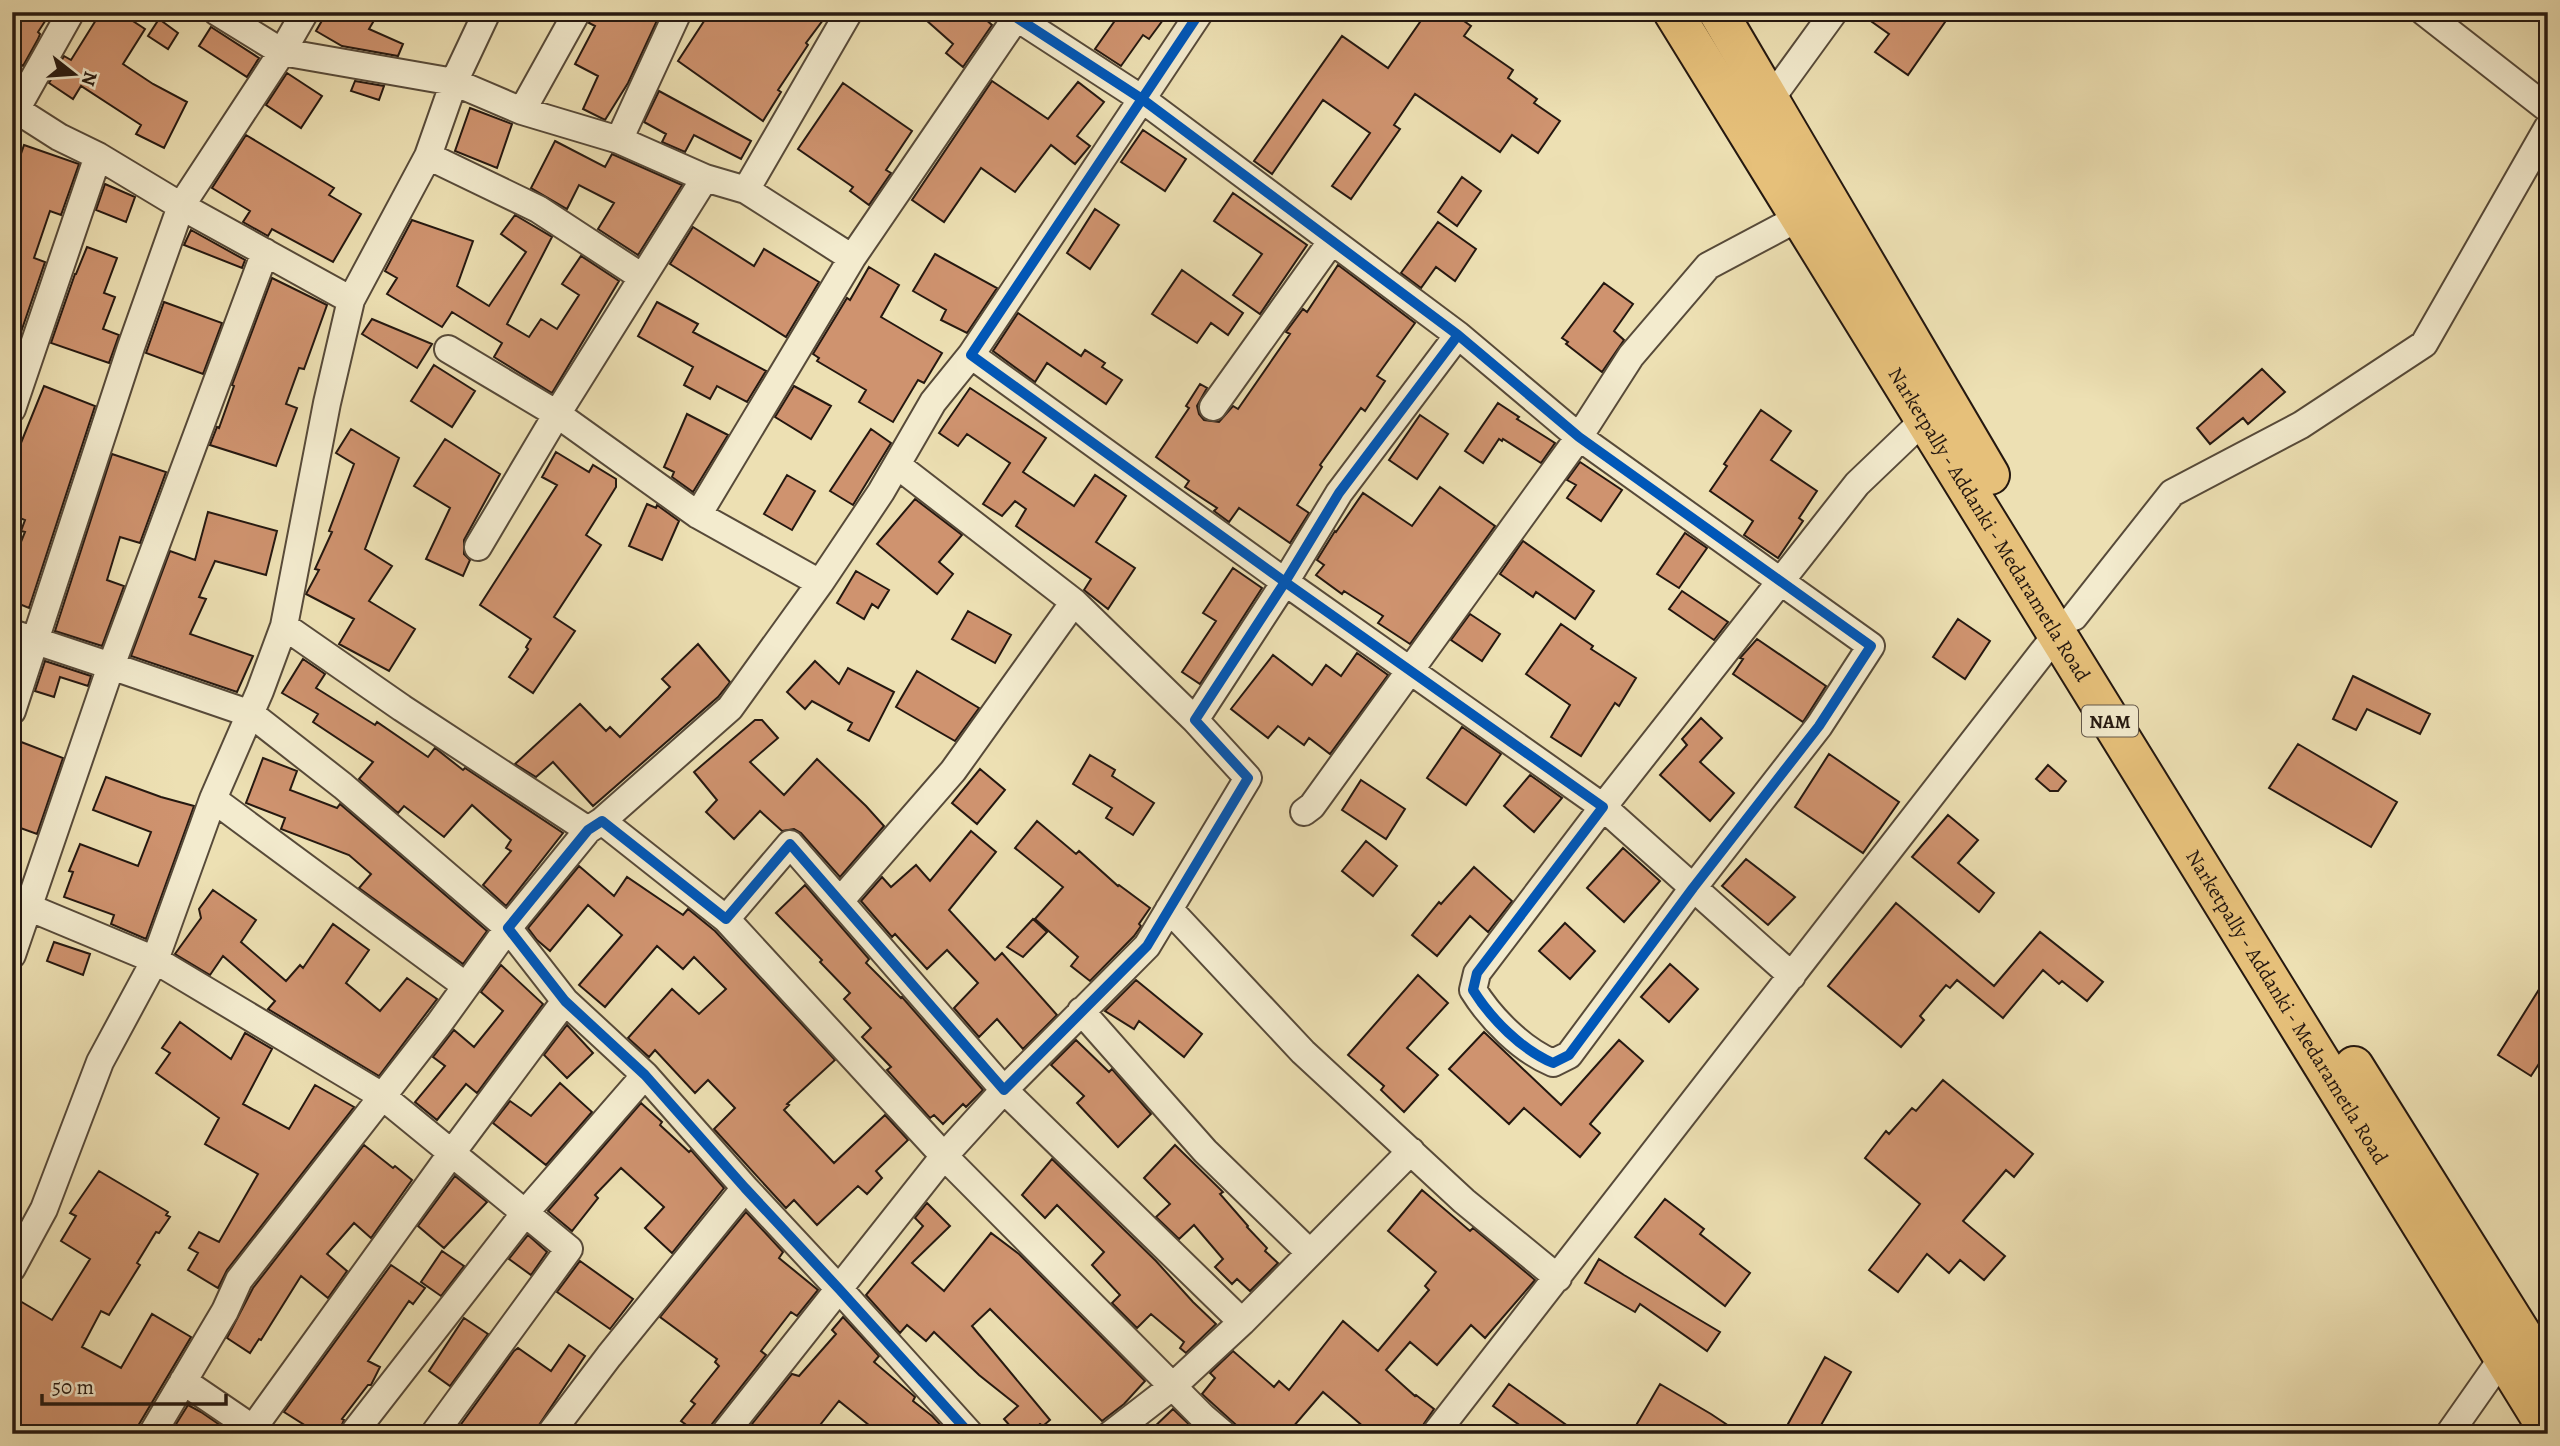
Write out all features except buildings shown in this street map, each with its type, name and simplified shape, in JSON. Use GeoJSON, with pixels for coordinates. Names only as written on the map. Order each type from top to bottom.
{"type":"FeatureCollection","features":[{"type":"Feature","properties":{"kind":"highway","name":"Narketpally - Addanki - Medarametla Road"},"geometry":{"type":"LineString","coordinates":[[1673,12],[1925,419],[2065,626],[2548,1376]]}},
{"type":"Feature","properties":{"kind":"highway","name":"Narketpally - Addanki - Medarametla Road"},"geometry":{"type":"LineString","coordinates":[[1718,12],[2065,626],[2548,1430]]}},
{"type":"Feature","properties":{"kind":"street"},"geometry":{"type":"LineString","coordinates":[[71,12],[13,111],[98,156],[181,206],[351,300]]}},
{"type":"Feature","properties":{"kind":"street"},"geometry":{"type":"LineString","coordinates":[[217,12],[282,52],[454,82],[522,111],[619,140],[705,178],[746,190],[852,258]]}},
{"type":"Feature","properties":{"kind":"street"},"geometry":{"type":"LineString","coordinates":[[12,711],[24,637],[181,206],[282,52],[305,12]]}},
{"type":"Feature","properties":{"kind":"street"},"geometry":{"type":"LineString","coordinates":[[12,1268],[44,1209],[100,1062],[155,960],[213,799],[251,714],[284,626],[319,439],[351,300],[428,156],[454,82],[487,12]]}},
{"type":"Feature","properties":{"kind":"street"},"geometry":{"type":"LineString","coordinates":[[522,111],[577,12]]}},
{"type":"Feature","properties":{"kind":"street"},"geometry":{"type":"LineString","coordinates":[[619,140],[678,12]]}},
{"type":"Feature","properties":{"kind":"street"},"geometry":{"type":"LineString","coordinates":[[746,190],[849,12]]}},
{"type":"Feature","properties":{"kind":"street"},"geometry":{"type":"LineString","coordinates":[[152,1434],[225,1311],[239,1280],[438,1026],[508,928],[595,826],[730,708],[820,583],[897,465],[933,402],[971,355],[1200,12]]}},
{"type":"Feature","properties":{"kind":"street"},"geometry":{"type":"LineString","coordinates":[[1770,100],[1834,12]]}},
{"type":"Feature","properties":{"kind":"street"},"geometry":{"type":"LineString","coordinates":[[2424,12],[2548,109]]}},
{"type":"Feature","properties":{"kind":"street"},"geometry":{"type":"LineString","coordinates":[[698,516],[852,258],[1015,14],[1142,99],[1458,335],[1579,438],[1779,580],[1871,646],[1819,726],[1693,888],[1569,1055],[1553,1063],[1536,1056],[1485,1008],[1473,990],[1477,973],[1779,580],[1857,484],[1925,419]]}},
{"type":"Feature","properties":{"kind":"street"},"geometry":{"type":"LineString","coordinates":[[1435,1434],[2065,626],[2172,493],[2301,425],[2424,344],[2548,127]]}},
{"type":"Feature","properties":{"kind":"street"},"geometry":{"type":"LineString","coordinates":[[12,409],[98,156]]}},
{"type":"Feature","properties":{"kind":"street"},"geometry":{"type":"LineString","coordinates":[[428,156],[538,209],[642,277]]}},
{"type":"Feature","properties":{"kind":"street"},"geometry":{"type":"LineString","coordinates":[[478,547],[557,414],[705,178]]}},
{"type":"Feature","properties":{"kind":"street"},"geometry":{"type":"LineString","coordinates":[[1304,812],[1312,806],[1579,438],[1631,356],[1709,266],[1800,217]]}},
{"type":"Feature","properties":{"kind":"street"},"geometry":{"type":"LineString","coordinates":[[1213,407],[1331,242]]}},
{"type":"Feature","properties":{"kind":"street"},"geometry":{"type":"LineString","coordinates":[[12,955],[111,666],[265,252]]}},
{"type":"Feature","properties":{"kind":"street"},"geometry":{"type":"LineString","coordinates":[[1195,720],[1339,493],[1458,335]]}},
{"type":"Feature","properties":{"kind":"street"},"geometry":{"type":"LineString","coordinates":[[448,349],[557,414],[698,516],[820,583]]}},
{"type":"Feature","properties":{"kind":"street"},"geometry":{"type":"LineString","coordinates":[[971,355],[1603,807],[1792,976]]}},
{"type":"Feature","properties":{"kind":"street"},"geometry":{"type":"LineString","coordinates":[[724,1434],[944,1156],[1004,1090],[1147,946],[1248,778],[1195,720],[1074,602],[897,465]]}},
{"type":"Feature","properties":{"kind":"street"},"geometry":{"type":"LineString","coordinates":[[839,901],[953,771],[1074,602]]}},
{"type":"Feature","properties":{"kind":"street"},"geometry":{"type":"LineString","coordinates":[[284,626],[402,708],[595,826],[726,919],[944,1156],[1223,1434]]}},
{"type":"Feature","properties":{"kind":"street"},"geometry":{"type":"LineString","coordinates":[[24,637],[251,714],[343,786],[508,928],[565,1001],[645,1075],[970,1434]]}},
{"type":"Feature","properties":{"kind":"street"},"geometry":{"type":"LineString","coordinates":[[213,799],[467,986]]}},
{"type":"Feature","properties":{"kind":"street"},"geometry":{"type":"LineString","coordinates":[[726,919],[790,844],[1004,1090],[1242,1322]]}},
{"type":"Feature","properties":{"kind":"street"},"geometry":{"type":"LineString","coordinates":[[29,907],[155,960],[382,1096],[569,1249],[434,1434]]}},
{"type":"Feature","properties":{"kind":"street"},"geometry":{"type":"LineString","coordinates":[[1169,909],[1303,1052],[1464,1201],[1558,1278]]}},
{"type":"Feature","properties":{"kind":"street"},"geometry":{"type":"LineString","coordinates":[[183,1381],[257,1431],[451,1154],[565,1001]]}},
{"type":"Feature","properties":{"kind":"street"},"geometry":{"type":"LineString","coordinates":[[1081,1011],[1205,1151],[1311,1253]]}},
{"type":"Feature","properties":{"kind":"street"},"geometry":{"type":"LineString","coordinates":[[354,1434],[525,1213],[645,1075]]}},
{"type":"Feature","properties":{"kind":"street"},"geometry":{"type":"LineString","coordinates":[[1111,1434],[1173,1386],[1242,1322],[1410,1152]]}},
{"type":"Feature","properties":{"kind":"street"},"geometry":{"type":"LineString","coordinates":[[550,1434],[609,1356],[745,1188]]}},
{"type":"Feature","properties":{"kind":"street"},"geometry":{"type":"LineString","coordinates":[[2449,1434],[2503,1357]]}},
{"type":"Feature","properties":{"kind":"cycle path"},"geometry":{"type":"LineString","coordinates":[[970,1434],[645,1075],[565,1001],[508,928],[588,830],[602,821],[726,919],[790,844],[1004,1090],[1147,946],[1248,778],[1195,720],[1285,582],[971,355],[1142,99],[1008,12]]}},
{"type":"Feature","properties":{"kind":"cycle path"},"geometry":{"type":"LineString","coordinates":[[1200,12],[1142,99],[1458,335],[1579,437],[1871,646],[1819,726],[1693,888],[1569,1055],[1553,1063],[1530,1050],[1508,1032],[1473,990],[1477,973],[1603,807],[1285,582],[1339,493],[1458,335]]}}]}
